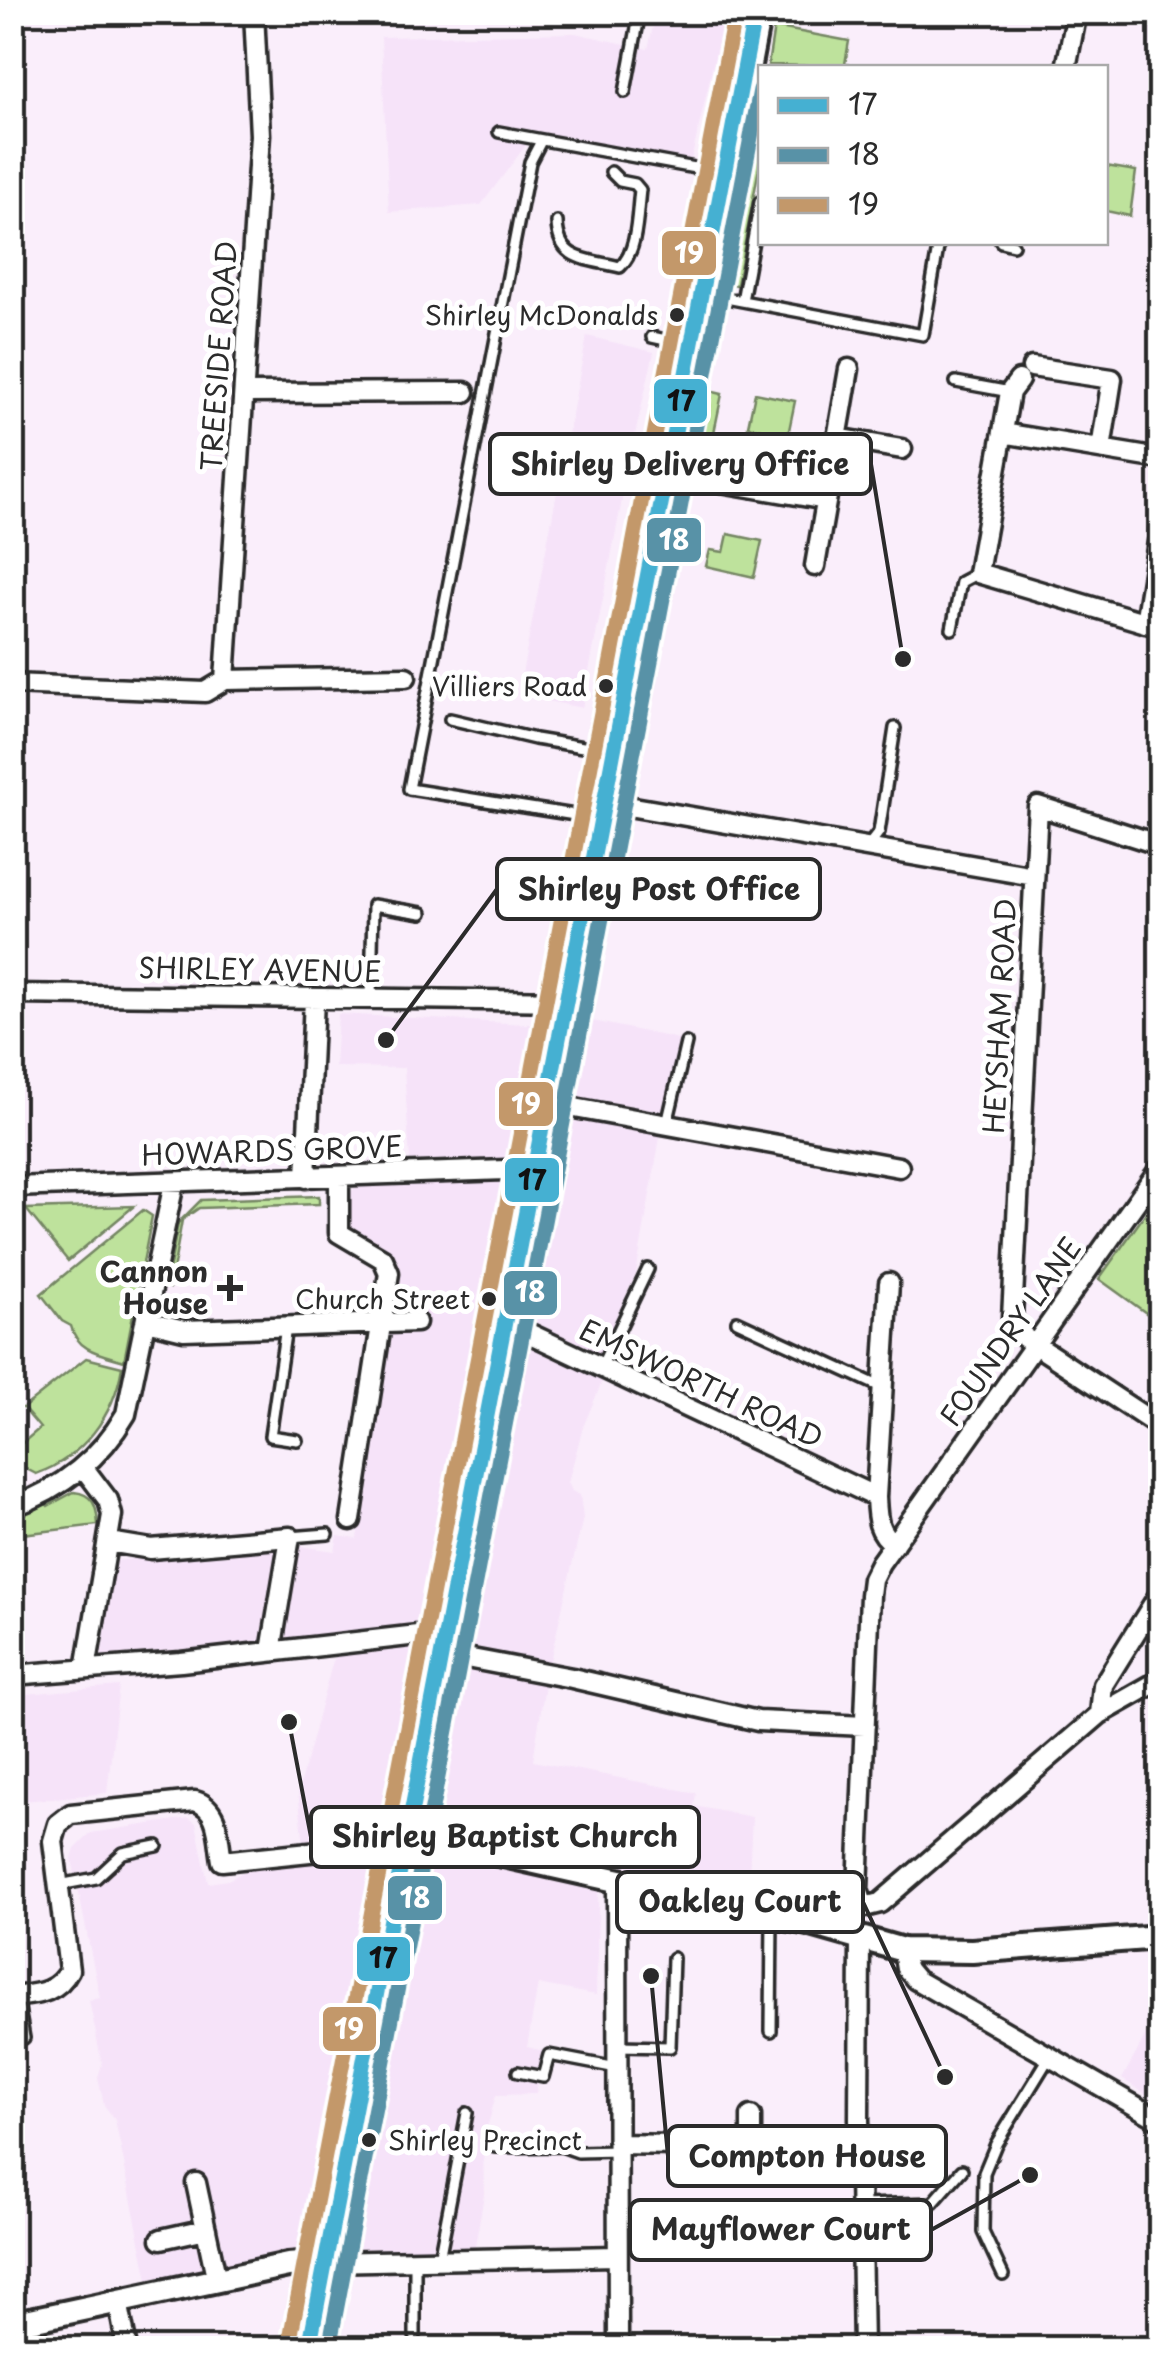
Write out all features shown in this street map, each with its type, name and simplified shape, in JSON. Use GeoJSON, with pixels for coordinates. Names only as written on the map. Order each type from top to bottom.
{"type":"FeatureCollection","features":[{"type":"Feature","properties":{"kind":"main road"},"geometry":{"type":"LineString","coordinates":[[309,2348],[724,173],[752,69],[755,12]]}},
{"type":"Feature","properties":{"kind":"street","name":"TREESIDE ROAD"},"geometry":{"type":"LineString","coordinates":[[225,680],[260,134],[254,12]]}},
{"type":"Feature","properties":{"kind":"street"},"geometry":{"type":"LineString","coordinates":[[1067,65],[1077,12]]}},
{"type":"Feature","properties":{"kind":"street"},"geometry":{"type":"LineString","coordinates":[[815,566],[849,369]]}},
{"type":"Feature","properties":{"kind":"street"},"geometry":{"type":"LineString","coordinates":[[1102,449],[1113,371],[1020,380],[1003,433],[978,573],[1153,625],[1160,529]]}},
{"type":"Feature","properties":{"kind":"street"},"geometry":{"type":"LineString","coordinates":[[245,392],[465,392]]}},
{"type":"Feature","properties":{"kind":"street"},"geometry":{"type":"LineString","coordinates":[[1003,433],[1160,458]]}},
{"type":"Feature","properties":{"kind":"street"},"geometry":{"type":"LineString","coordinates":[[837,438],[902,449]]}},
{"type":"Feature","properties":{"kind":"street"},"geometry":{"type":"LineString","coordinates":[[668,473],[826,500]]}},
{"type":"Feature","properties":{"kind":"street"},"geometry":{"type":"LineString","coordinates":[[12,684],[205,692],[225,680],[406,676]]}},
{"type":"Feature","properties":{"kind":"street","name":"HEYSHAM ROAD"},"geometry":{"type":"LineString","coordinates":[[1036,1345],[1018,1332],[1012,1318],[1038,806],[1160,845]]}},
{"type":"Feature","properties":{"kind":"street"},"geometry":{"type":"LineString","coordinates":[[603,811],[1034,876]]}},
{"type":"Feature","properties":{"kind":"street","name":"SHIRLEY AVENUE"},"geometry":{"type":"LineString","coordinates":[[12,994],[567,1001]]}},
{"type":"Feature","properties":{"kind":"street"},"geometry":{"type":"LineString","coordinates":[[306,1178],[314,999]]}},
{"type":"Feature","properties":{"kind":"street"},"geometry":{"type":"LineString","coordinates":[[547,1103],[899,1167]]}},
{"type":"Feature","properties":{"kind":"street","name":"FOUNDRY LANE"},"geometry":{"type":"LineString","coordinates":[[1100,1714],[880,1903],[864,1906],[858,1890],[872,1579],[1160,1168]]}},
{"type":"Feature","properties":{"kind":"street","name":"HOWARDS GROVE"},"geometry":{"type":"LineString","coordinates":[[12,1187],[533,1169]]}},
{"type":"Feature","properties":{"kind":"street"},"geometry":{"type":"LineString","coordinates":[[339,1177],[339,1233],[388,1265],[383,1323],[351,1520]]}},
{"type":"Feature","properties":{"kind":"street"},"geometry":{"type":"LineString","coordinates":[[12,1507],[48,1493],[83,1467],[108,1445],[126,1414],[174,1183]]}},
{"type":"Feature","properties":{"kind":"street"},"geometry":{"type":"LineString","coordinates":[[890,1283],[876,1498],[882,1536],[894,1544]]}},
{"type":"Feature","properties":{"kind":"street"},"geometry":{"type":"LineString","coordinates":[[147,1321],[184,1330],[416,1322]]}},
{"type":"Feature","properties":{"kind":"street","name":"EMSWORTH ROAD"},"geometry":{"type":"LineString","coordinates":[[503,1321],[876,1498]]}},
{"type":"Feature","properties":{"kind":"street"},"geometry":{"type":"LineString","coordinates":[[1036,1345],[1160,1427]]}},
{"type":"Feature","properties":{"kind":"street"},"geometry":{"type":"LineString","coordinates":[[83,1467],[108,1500],[112,1515],[86,1670]]}},
{"type":"Feature","properties":{"kind":"street"},"geometry":{"type":"LineString","coordinates":[[109,1542],[151,1549],[290,1537],[272,1651]]}},
{"type":"Feature","properties":{"kind":"street"},"geometry":{"type":"LineString","coordinates":[[1100,1714],[1103,1685],[1160,1593]]}},
{"type":"Feature","properties":{"kind":"street"},"geometry":{"type":"LineString","coordinates":[[12,1675],[272,1651],[442,1643],[758,1721],[865,1726]]}},
{"type":"Feature","properties":{"kind":"street"},"geometry":{"type":"LineString","coordinates":[[1100,1714],[1160,1680]]}},
{"type":"Feature","properties":{"kind":"street"},"geometry":{"type":"LineString","coordinates":[[15,1997],[50,1991],[69,1970],[55,1830],[62,1819],[82,1811],[195,1801],[204,1803],[214,1815],[222,1862],[406,1842],[450,1843],[772,1914],[903,1950],[972,1951],[1160,1937]]}},
{"type":"Feature","properties":{"kind":"street"},"geometry":{"type":"LineString","coordinates":[[617,1881],[618,2348]]}},
{"type":"Feature","properties":{"kind":"street"},"geometry":{"type":"LineString","coordinates":[[860,1938],[863,2348]]}},
{"type":"Feature","properties":{"kind":"street"},"geometry":{"type":"LineString","coordinates":[[903,1950],[906,1968],[916,1980],[1160,2120]]}},
{"type":"Feature","properties":{"kind":"street"},"geometry":{"type":"LineString","coordinates":[[751,2116],[751,2146]]}},
{"type":"Feature","properties":{"kind":"street"},"geometry":{"type":"LineString","coordinates":[[618,2147],[783,2147]]}},
{"type":"Feature","properties":{"kind":"street"},"geometry":{"type":"LineString","coordinates":[[196,2182],[217,2281]]}},
{"type":"Feature","properties":{"kind":"street"},"geometry":{"type":"LineString","coordinates":[[161,2239],[206,2229]]}},
{"type":"Feature","properties":{"kind":"street"},"geometry":{"type":"LineString","coordinates":[[12,2324],[288,2265],[618,2256]]}},
{"type":"Feature","properties":{"kind":"street"},"geometry":{"type":"LineString","coordinates":[[118,2301],[127,2348]]}},
{"type":"Feature","properties":{"kind":"lane"},"geometry":{"type":"LineString","coordinates":[[625,92],[640,12]]}},
{"type":"Feature","properties":{"kind":"lane"},"geometry":{"type":"LineString","coordinates":[[499,132],[724,173]]}},
{"type":"Feature","properties":{"kind":"lane"},"geometry":{"type":"LineString","coordinates":[[541,140],[530,162],[409,789],[603,811]]}},
{"type":"Feature","properties":{"kind":"lane"},"geometry":{"type":"LineString","coordinates":[[557,222],[557,238],[570,255],[624,265],[630,255],[640,190],[636,184],[620,181],[610,172]]}},
{"type":"Feature","properties":{"kind":"lane"},"geometry":{"type":"LineString","coordinates":[[742,301],[758,213]]}},
{"type":"Feature","properties":{"kind":"lane"},"geometry":{"type":"LineString","coordinates":[[701,294],[923,335],[938,245]]}},
{"type":"Feature","properties":{"kind":"lane"},"geometry":{"type":"LineString","coordinates":[[652,337],[692,346]]}},
{"type":"Feature","properties":{"kind":"lane"},"geometry":{"type":"LineString","coordinates":[[956,382],[1020,380]]}},
{"type":"Feature","properties":{"kind":"lane"},"geometry":{"type":"LineString","coordinates":[[952,629],[961,582],[978,573]]}},
{"type":"Feature","properties":{"kind":"lane"},"geometry":{"type":"LineString","coordinates":[[450,719],[565,746],[615,751]]}},
{"type":"Feature","properties":{"kind":"lane"},"geometry":{"type":"LineString","coordinates":[[867,848],[879,832],[895,728]]}},
{"type":"Feature","properties":{"kind":"lane"},"geometry":{"type":"LineString","coordinates":[[371,999],[373,905],[422,913]]}},
{"type":"Feature","properties":{"kind":"lane"},"geometry":{"type":"LineString","coordinates":[[667,1124],[686,1043]]}},
{"type":"Feature","properties":{"kind":"lane"},"geometry":{"type":"LineString","coordinates":[[600,1368],[648,1269]]}},
{"type":"Feature","properties":{"kind":"lane"},"geometry":{"type":"LineString","coordinates":[[737,1321],[883,1388]]}},
{"type":"Feature","properties":{"kind":"lane"},"geometry":{"type":"LineString","coordinates":[[286,1326],[270,1436],[297,1440]]}},
{"type":"Feature","properties":{"kind":"lane"},"geometry":{"type":"LineString","coordinates":[[290,1537],[328,1534]]}},
{"type":"Feature","properties":{"kind":"lane"},"geometry":{"type":"LineString","coordinates":[[59,1885],[96,1878],[123,1853],[157,1846]]}},
{"type":"Feature","properties":{"kind":"lane"},"geometry":{"type":"LineString","coordinates":[[771,2031],[772,1914]]}},
{"type":"Feature","properties":{"kind":"lane"},"geometry":{"type":"LineString","coordinates":[[618,2046],[670,2048],[673,1958]]}},
{"type":"Feature","properties":{"kind":"lane"},"geometry":{"type":"LineString","coordinates":[[15,1997],[24,2038]]}},
{"type":"Feature","properties":{"kind":"lane"},"geometry":{"type":"LineString","coordinates":[[518,2072],[543,2078],[548,2055],[618,2068]]}},
{"type":"Feature","properties":{"kind":"lane"},"geometry":{"type":"LineString","coordinates":[[1003,2275],[984,2232],[984,2173],[996,2144],[1050,2056]]}},
{"type":"Feature","properties":{"kind":"lane"},"geometry":{"type":"LineString","coordinates":[[439,2259],[467,2114]]}},
{"type":"Feature","properties":{"kind":"lane"},"geometry":{"type":"LineString","coordinates":[[495,2147],[561,2146],[578,2152],[618,2147]]}},
{"type":"Feature","properties":{"kind":"lane"},"geometry":{"type":"LineString","coordinates":[[860,2205],[932,2203],[962,2170]]}},
{"type":"Feature","properties":{"kind":"lane"},"geometry":{"type":"LineString","coordinates":[[415,2260],[415,2336]]}},
{"type":"Feature","properties":{"kind":"shaded area"},"geometry":{"type":"Polygon","coordinates":[[[656,13],[725,13],[691,161],[535,133],[481,205],[389,212],[381,37],[575,33],[648,49],[656,13]]]}},
{"type":"Feature","properties":{"kind":"shaded area"},"geometry":{"type":"Polygon","coordinates":[[[587,336],[654,352],[582,708],[518,695],[587,336]]]}},
{"type":"Feature","properties":{"kind":"shaded area"},"geometry":{"type":"Polygon","coordinates":[[[338,1014],[546,1025],[593,1021],[683,1040],[671,1104],[662,1126],[636,1274],[590,1374],[602,1382],[583,1427],[568,1482],[572,1491],[580,1495],[583,1518],[546,1678],[533,1761],[696,1793],[694,1806],[752,1817],[748,1897],[599,1867],[596,1995],[538,1984],[527,2047],[544,2051],[536,2094],[496,2095],[483,2143],[484,2195],[474,2252],[282,2255],[148,2280],[115,2120],[104,2105],[98,2078],[102,2064],[89,2000],[100,1998],[72,1859],[75,1849],[91,1833],[189,1818],[196,1823],[208,1883],[228,1880],[245,1871],[306,1863],[298,1791],[339,1638],[101,1660],[105,1620],[114,1561],[286,1544],[335,1551],[338,1536],[357,1539],[398,1260],[344,1229],[347,1195],[362,1182],[411,1176],[404,1068],[335,1067],[338,1014]]]}},
{"type":"Feature","properties":{"kind":"shaded area"},"geometry":{"type":"Polygon","coordinates":[[[119,1686],[107,1793],[13,1802],[13,1695],[119,1686]]]}},
{"type":"Feature","properties":{"kind":"shaded area"},"geometry":{"type":"Polygon","coordinates":[[[1155,2019],[1160,2022],[1160,2103],[1122,2079],[1155,2019]]]}},
{"type":"Feature","properties":{"kind":"green space"},"geometry":{"type":"Polygon","coordinates":[[[774,27],[849,41],[845,64],[851,65],[768,65],[774,27]]]}},
{"type":"Feature","properties":{"kind":"green space"},"geometry":{"type":"Polygon","coordinates":[[[758,91],[758,174],[737,285],[721,282],[758,91]]]}},
{"type":"Feature","properties":{"kind":"green space"},"geometry":{"type":"Polygon","coordinates":[[[1108,166],[1136,171],[1130,216],[1108,211],[1108,166]]]}},
{"type":"Feature","properties":{"kind":"green space"},"geometry":{"type":"Polygon","coordinates":[[[705,390],[722,394],[709,457],[692,453],[705,390]]]}},
{"type":"Feature","properties":{"kind":"green space"},"geometry":{"type":"Polygon","coordinates":[[[755,393],[795,401],[788,435],[748,426],[755,393]]]}},
{"type":"Feature","properties":{"kind":"green space"},"geometry":{"type":"Polygon","coordinates":[[[728,534],[762,541],[754,577],[706,566],[710,550],[724,552],[728,534]]]}},
{"type":"Feature","properties":{"kind":"green space"},"geometry":{"type":"Polygon","coordinates":[[[1160,1193],[1160,1323],[1099,1279],[1160,1193]]]}},
{"type":"Feature","properties":{"kind":"green space"},"geometry":{"type":"Polygon","coordinates":[[[319,1196],[319,1204],[199,1208],[182,1220],[170,1288],[166,1287],[178,1223],[201,1200],[319,1196]]]}},
{"type":"Feature","properties":{"kind":"green space"},"geometry":{"type":"Polygon","coordinates":[[[134,1206],[68,1261],[26,1209],[134,1206]]]}},
{"type":"Feature","properties":{"kind":"green space"},"geometry":{"type":"Polygon","coordinates":[[[143,1210],[152,1216],[124,1361],[84,1346],[41,1294],[143,1210]]]}},
{"type":"Feature","properties":{"kind":"green space"},"geometry":{"type":"Polygon","coordinates":[[[86,1358],[122,1367],[112,1402],[82,1446],[36,1474],[21,1466],[13,1451],[40,1428],[23,1408],[86,1358]]]}},
{"type":"Feature","properties":{"kind":"green space"},"geometry":{"type":"Polygon","coordinates":[[[74,1492],[93,1502],[98,1525],[13,1535],[12,1519],[44,1501],[48,1506],[74,1492]]]}},
{"type":"Feature","properties":{"kind":"transit line","name":"19"},"geometry":{"type":"LineString","coordinates":[[289,2344],[735,12]]}},
{"type":"Feature","properties":{"kind":"transit line","name":"17"},"geometry":{"type":"LineString","coordinates":[[309,2348],[755,12]]}},
{"type":"Feature","properties":{"kind":"transit line","name":"18"},"geometry":{"type":"LineString","coordinates":[[329,2348],[758,100]]}},
{"type":"Feature","properties":{"kind":"place","name":"Shirley McDonalds"},"geometry":{"type":"Point","coordinates":[677,315]}},
{"type":"Feature","properties":{"kind":"place","name":"Shirley Delivery Office"},"geometry":{"type":"Point","coordinates":[903,659]}},
{"type":"Feature","properties":{"kind":"place","name":"Villiers Road"},"geometry":{"type":"Point","coordinates":[606,686]}},
{"type":"Feature","properties":{"kind":"place","name":"Shirley Post Office"},"geometry":{"type":"Point","coordinates":[386,1040]}},
{"type":"Feature","properties":{"kind":"place","name":"Cannon House"},"geometry":{"type":"Point","coordinates":[230,1288]}},
{"type":"Feature","properties":{"kind":"place","name":"Church Street"},"geometry":{"type":"Point","coordinates":[489,1299]}},
{"type":"Feature","properties":{"kind":"place","name":"Shirley Baptist Church"},"geometry":{"type":"Point","coordinates":[289,1722]}},
{"type":"Feature","properties":{"kind":"place","name":"Compton House"},"geometry":{"type":"Point","coordinates":[651,1976]}},
{"type":"Feature","properties":{"kind":"place","name":"Oakley Court"},"geometry":{"type":"Point","coordinates":[945,2077]}},
{"type":"Feature","properties":{"kind":"place","name":"Shirley Precinct"},"geometry":{"type":"Point","coordinates":[369,2140]}},
{"type":"Feature","properties":{"kind":"place","name":"Mayflower Court"},"geometry":{"type":"Point","coordinates":[1030,2175]}}]}
